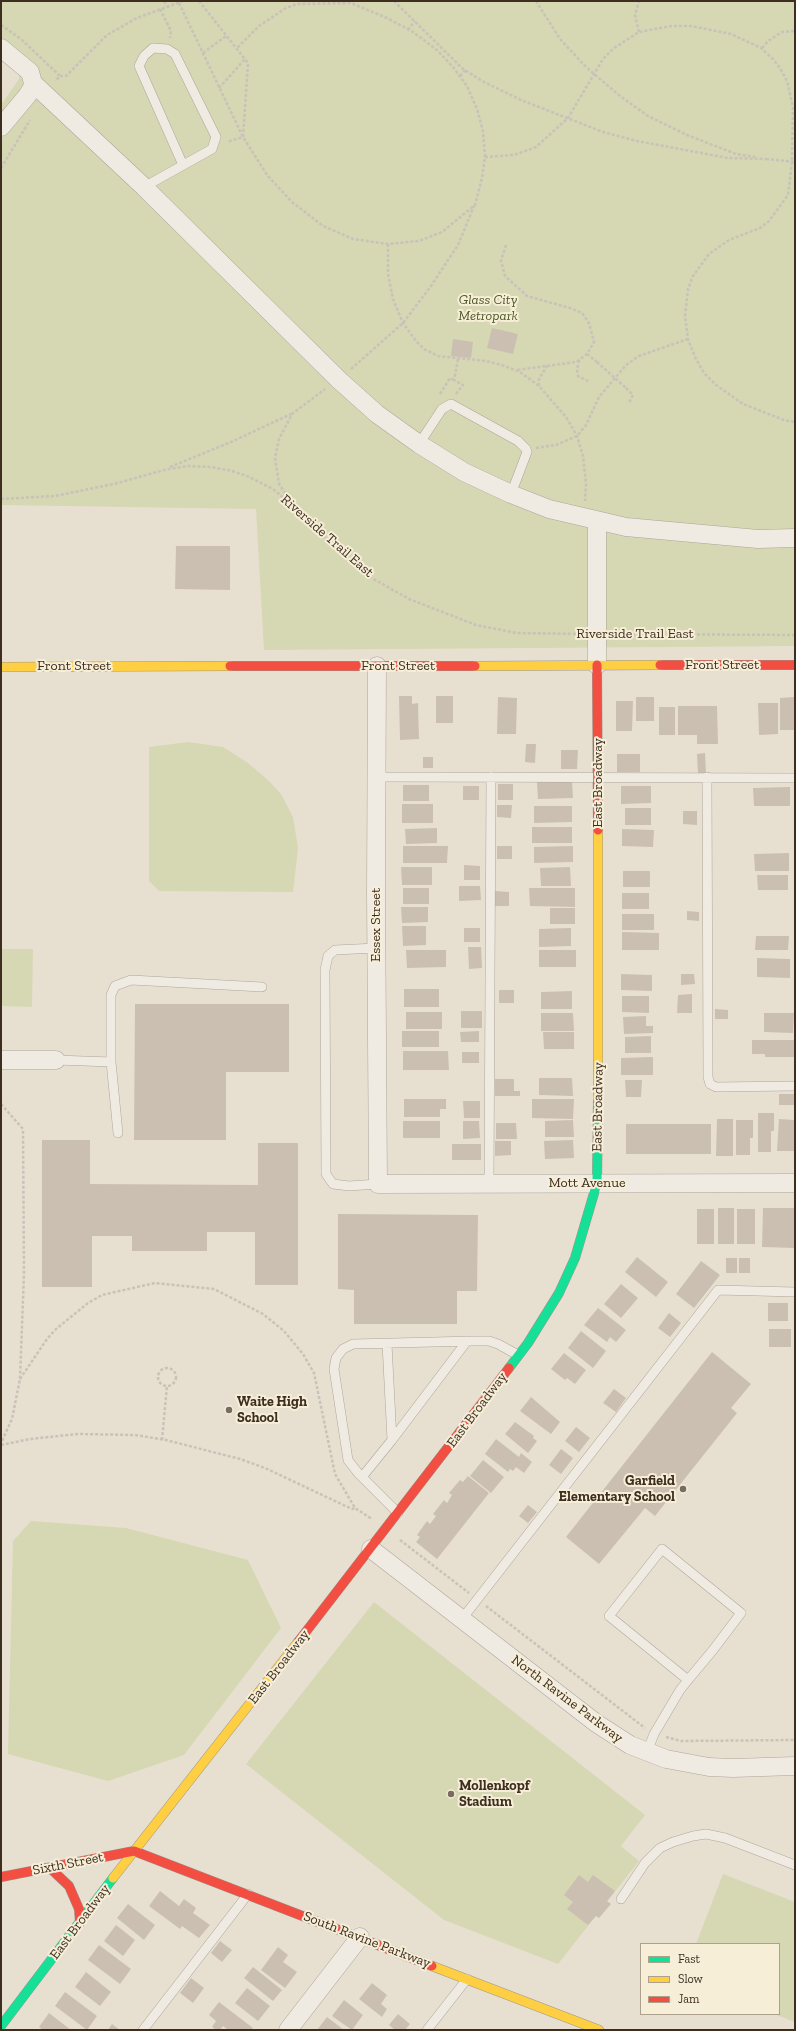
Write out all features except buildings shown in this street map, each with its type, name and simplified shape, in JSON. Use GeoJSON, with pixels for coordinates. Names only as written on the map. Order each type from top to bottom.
{"type":"FeatureCollection","features":[{"type":"Feature","properties":{"kind":"street"},"geometry":{"type":"LineString","coordinates":[[1,48],[30,72],[33,83],[144,187],[339,380],[377,414],[419,444],[464,472],[511,494],[549,509],[626,527],[758,539],[795,538]]}},
{"type":"Feature","properties":{"kind":"street"},"geometry":{"type":"LineString","coordinates":[[1,127],[28,94],[33,83]]}},
{"type":"Feature","properties":{"kind":"street"},"geometry":{"type":"LineString","coordinates":[[597,520],[597,665]]}},
{"type":"Feature","properties":{"kind":"street","name":"East Broadway"},"geometry":{"type":"LineString","coordinates":[[1,2026],[134,1851],[371,1549],[518,1355],[559,1293],[575,1258],[597,1183],[599,1065],[597,665]]}},
{"type":"Feature","properties":{"kind":"street","name":"Front Street"},"geometry":{"type":"LineString","coordinates":[[1,667],[795,665]]}},
{"type":"Feature","properties":{"kind":"street","name":"Essex Street"},"geometry":{"type":"LineString","coordinates":[[376,666],[378,1184]]}},
{"type":"Feature","properties":{"kind":"street"},"geometry":{"type":"LineString","coordinates":[[1,1060],[56,1060]]}},
{"type":"Feature","properties":{"kind":"street","name":"Mott Avenue"},"geometry":{"type":"LineString","coordinates":[[378,1184],[795,1183]]}},
{"type":"Feature","properties":{"kind":"street","name":"North Ravine Parkway"},"geometry":{"type":"LineString","coordinates":[[371,1549],[596,1722],[630,1745],[666,1759],[709,1767],[733,1768],[795,1766]]}},
{"type":"Feature","properties":{"kind":"street","name":"Sixth Street"},"geometry":{"type":"LineString","coordinates":[[1,1878],[134,1851]]}},
{"type":"Feature","properties":{"kind":"street","name":"South Ravine Parkway"},"geometry":{"type":"LineString","coordinates":[[134,1851],[467,1978],[578,2026],[599,2030]]}},
{"type":"Feature","properties":{"kind":"street"},"geometry":{"type":"LineString","coordinates":[[50,1868],[69,1886],[79,1909],[80,1923]]}},
{"type":"Feature","properties":{"kind":"street"},"geometry":{"type":"LineString","coordinates":[[288,2030],[360,1937]]}},
{"type":"Feature","properties":{"kind":"lane"},"geometry":{"type":"LineString","coordinates":[[144,187],[212,150],[216,136],[175,54],[167,49],[154,48],[144,56],[138,66],[184,165]]}},
{"type":"Feature","properties":{"kind":"lane"},"geometry":{"type":"LineString","coordinates":[[419,444],[442,409],[452,404],[518,441],[526,449],[527,452],[511,494]]}},
{"type":"Feature","properties":{"kind":"lane"},"geometry":{"type":"LineString","coordinates":[[376,777],[795,778]]}},
{"type":"Feature","properties":{"kind":"lane"},"geometry":{"type":"LineString","coordinates":[[489,1184],[491,777]]}},
{"type":"Feature","properties":{"kind":"lane"},"geometry":{"type":"LineString","coordinates":[[707,777],[708,1077],[710,1084],[716,1087],[795,1086]]}},
{"type":"Feature","properties":{"kind":"lane"},"geometry":{"type":"LineString","coordinates":[[376,948],[335,950],[328,956],[326,970],[326,1174],[333,1184],[349,1186],[378,1184]]}},
{"type":"Feature","properties":{"kind":"lane"},"geometry":{"type":"LineString","coordinates":[[118,1133],[111,1062],[111,995],[115,986],[131,980],[262,987]]}},
{"type":"Feature","properties":{"kind":"lane"},"geometry":{"type":"LineString","coordinates":[[56,1060],[111,1062]]}},
{"type":"Feature","properties":{"kind":"lane"},"geometry":{"type":"LineString","coordinates":[[462,1619],[718,1290],[795,1292]]}},
{"type":"Feature","properties":{"kind":"lane"},"geometry":{"type":"LineString","coordinates":[[398,1513],[362,1477],[348,1460],[334,1369],[336,1358],[343,1349],[353,1344],[467,1341],[489,1341],[498,1344],[518,1355]]}},
{"type":"Feature","properties":{"kind":"lane"},"geometry":{"type":"LineString","coordinates":[[362,1477],[467,1341]]}},
{"type":"Feature","properties":{"kind":"lane"},"geometry":{"type":"LineString","coordinates":[[387,1344],[392,1440]]}},
{"type":"Feature","properties":{"kind":"lane"},"geometry":{"type":"LineString","coordinates":[[647,1752],[669,1706],[740,1613],[662,1549],[609,1616],[688,1680]]}},
{"type":"Feature","properties":{"kind":"lane"},"geometry":{"type":"LineString","coordinates":[[621,1899],[645,1863],[660,1848],[692,1836],[706,1834],[725,1838],[795,1864]]}},
{"type":"Feature","properties":{"kind":"lane"},"geometry":{"type":"LineString","coordinates":[[143,2030],[248,1894]]}},
{"type":"Feature","properties":{"kind":"lane"},"geometry":{"type":"LineString","coordinates":[[427,2030],[467,1978]]}},
{"type":"Feature","properties":{"kind":"path"},"geometry":{"type":"LineString","coordinates":[[164,1],[167,6]]}},
{"type":"Feature","properties":{"kind":"path"},"geometry":{"type":"LineString","coordinates":[[60,76],[63,78],[66,76],[107,35],[137,18],[183,1]]}},
{"type":"Feature","properties":{"kind":"path"},"geometry":{"type":"LineString","coordinates":[[199,1],[248,63],[243,137]]}},
{"type":"Feature","properties":{"kind":"path"},"geometry":{"type":"LineString","coordinates":[[394,1],[440,47],[466,70],[484,82],[521,100],[603,132],[692,152],[728,158],[767,159]]}},
{"type":"Feature","properties":{"kind":"path"},"geometry":{"type":"LineString","coordinates":[[536,1],[560,39],[593,73],[648,116],[687,135],[736,154],[794,162]]}},
{"type":"Feature","properties":{"kind":"path"},"geometry":{"type":"LineString","coordinates":[[638,32],[635,15],[639,1]]}},
{"type":"Feature","properties":{"kind":"path"},"geometry":{"type":"LineString","coordinates":[[179,3],[243,137],[267,175],[292,202],[323,226],[353,239],[388,244],[419,241],[442,232],[474,204]]}},
{"type":"Feature","properties":{"kind":"path"},"geometry":{"type":"LineString","coordinates":[[164,470],[231,442],[292,414],[339,380],[403,322],[431,286],[458,246],[482,178],[485,157],[483,131],[477,109],[467,86],[437,50],[408,30],[387,18],[352,3],[296,3],[259,26],[237,48]]}},
{"type":"Feature","properties":{"kind":"path"},"geometry":{"type":"LineString","coordinates":[[160,9],[171,31],[167,49]]}},
{"type":"Feature","properties":{"kind":"path"},"geometry":{"type":"LineString","coordinates":[[408,30],[415,21]]}},
{"type":"Feature","properties":{"kind":"path"},"geometry":{"type":"LineString","coordinates":[[485,157],[514,156],[536,147],[568,118],[593,73],[603,59],[614,48],[638,32],[670,26],[698,27],[731,34],[761,48],[774,59],[787,81],[793,107],[794,162],[788,195],[777,212],[760,228],[718,247],[709,254],[693,276],[685,303],[688,339],[695,357],[704,373],[729,396],[759,411],[795,422]]}},
{"type":"Feature","properties":{"kind":"path"},"geometry":{"type":"LineString","coordinates":[[761,48],[768,41],[782,32],[795,31]]}},
{"type":"Feature","properties":{"kind":"path"},"geometry":{"type":"LineString","coordinates":[[203,54],[226,36]]}},
{"type":"Feature","properties":{"kind":"path"},"geometry":{"type":"LineString","coordinates":[[437,50],[440,47]]}},
{"type":"Feature","properties":{"kind":"path"},"geometry":{"type":"LineString","coordinates":[[219,88],[245,59]]}},
{"type":"Feature","properties":{"kind":"path"},"geometry":{"type":"LineString","coordinates":[[460,76],[466,70]]}},
{"type":"Feature","properties":{"kind":"path"},"geometry":{"type":"LineString","coordinates":[[506,245],[501,261],[505,276],[526,296],[570,308],[582,313],[589,323],[594,342],[587,354],[576,362],[515,370]]}},
{"type":"Feature","properties":{"kind":"path"},"geometry":{"type":"LineString","coordinates":[[526,449],[546,448],[577,436],[586,426],[599,397],[626,365],[640,356],[688,339]]}},
{"type":"Feature","properties":{"kind":"path"},"geometry":{"type":"LineString","coordinates":[[587,354],[634,395],[629,403]]}},
{"type":"Feature","properties":{"kind":"path"},"geometry":{"type":"LineString","coordinates":[[454,380],[458,359]]}},
{"type":"Feature","properties":{"kind":"path"},"geometry":{"type":"LineString","coordinates":[[579,360],[577,370],[578,376],[588,381]]}},
{"type":"Feature","properties":{"kind":"path"},"geometry":{"type":"LineString","coordinates":[[539,386],[539,379],[548,365]]}},
{"type":"Feature","properties":{"kind":"path"},"geometry":{"type":"LineString","coordinates":[[440,394],[450,378],[463,384],[452,404]]}},
{"type":"Feature","properties":{"kind":"path"},"geometry":{"type":"LineString","coordinates":[[292,414],[279,439],[275,458],[279,484],[293,506]]}},
{"type":"Feature","properties":{"kind":"path","name":"Riverside Trail East"},"geometry":{"type":"LineString","coordinates":[[1,499],[54,496],[114,484],[164,470],[188,466],[211,467],[232,472],[264,484],[293,506],[315,529],[370,577],[409,599],[476,625],[517,633],[795,636]]}},
{"type":"Feature","properties":{"kind":"path"},"geometry":{"type":"LineString","coordinates":[[1,1104],[23,1129],[24,1273],[20,1379],[12,1420],[1,1444]]}},
{"type":"Feature","properties":{"kind":"path"},"geometry":{"type":"LineString","coordinates":[[169,1369],[174,1372],[176,1378],[174,1383],[166,1386],[161,1384],[159,1376],[164,1370],[169,1369]]}},
{"type":"Feature","properties":{"kind":"path"},"geometry":{"type":"LineString","coordinates":[[162,1440],[166,1386]]}},
{"type":"Feature","properties":{"kind":"path"},"geometry":{"type":"LineString","coordinates":[[1,1444],[30,1439],[78,1434],[135,1435],[240,1459],[264,1468],[352,1509],[356,1508]]}},
{"type":"Feature","properties":{"kind":"green space","name":"Glass City Metropark"},"geometry":{"type":"Polygon","coordinates":[[[1,1],[795,1],[795,646],[264,650],[256,509],[1,505],[1,105],[19,79],[19,73],[1,57],[1,1]]]}},
{"type":"Feature","properties":{"kind":"green space"},"geometry":{"type":"Polygon","coordinates":[[[188,742],[223,747],[248,763],[269,781],[281,794],[293,817],[298,848],[293,892],[159,891],[149,881],[149,747],[188,742]]]}},
{"type":"Feature","properties":{"kind":"green space"},"geometry":{"type":"Polygon","coordinates":[[[1,949],[33,949],[32,1007],[1,1006],[1,949]]]}},
{"type":"Feature","properties":{"kind":"green space"},"geometry":{"type":"Polygon","coordinates":[[[31,1521],[126,1528],[248,1560],[281,1628],[184,1755],[108,1781],[8,1754],[13,1541],[31,1521]]]}},
{"type":"Feature","properties":{"kind":"green space","name":"Mollenkopf Stadium"},"geometry":{"type":"Polygon","coordinates":[[[374,1602],[645,1815],[621,1846],[639,1861],[558,1964],[444,1920],[246,1764],[374,1602]]]}},
{"type":"Feature","properties":{"kind":"green space"},"geometry":{"type":"Polygon","coordinates":[[[723,1874],[795,1902],[795,2022],[777,2015],[780,2015],[780,1943],[696,1943],[723,1874]]]}},
{"type":"Feature","properties":{"kind":"traffic: fast"},"geometry":{"type":"LineString","coordinates":[[509,1368],[528,1343],[559,1293],[575,1258],[597,1183],[598,1099]]}},
{"type":"Feature","properties":{"kind":"traffic: fast"},"geometry":{"type":"LineString","coordinates":[[1,2026],[113,1878]]}},
{"type":"Feature","properties":{"kind":"traffic: slow"},"geometry":{"type":"LineString","coordinates":[[475,666],[660,665]]}},
{"type":"Feature","properties":{"kind":"traffic: slow"},"geometry":{"type":"LineString","coordinates":[[1,667],[230,666]]}},
{"type":"Feature","properties":{"kind":"traffic: slow"},"geometry":{"type":"LineString","coordinates":[[598,830],[598,1099]]}},
{"type":"Feature","properties":{"kind":"traffic: slow"},"geometry":{"type":"LineString","coordinates":[[113,1878],[298,1642]]}},
{"type":"Feature","properties":{"kind":"traffic: slow"},"geometry":{"type":"LineString","coordinates":[[432,1966],[599,2030]]}},
{"type":"Feature","properties":{"kind":"traffic: jam"},"geometry":{"type":"LineString","coordinates":[[597,665],[598,830]]}},
{"type":"Feature","properties":{"kind":"traffic: jam"},"geometry":{"type":"LineString","coordinates":[[660,665],[795,665]]}},
{"type":"Feature","properties":{"kind":"traffic: jam"},"geometry":{"type":"LineString","coordinates":[[230,666],[475,666]]}},
{"type":"Feature","properties":{"kind":"traffic: jam"},"geometry":{"type":"LineString","coordinates":[[298,1642],[509,1368]]}},
{"type":"Feature","properties":{"kind":"traffic: jam"},"geometry":{"type":"LineString","coordinates":[[134,1851],[432,1966]]}},
{"type":"Feature","properties":{"kind":"traffic: jam"},"geometry":{"type":"LineString","coordinates":[[1,1877],[134,1851]]}},
{"type":"Feature","properties":{"kind":"traffic: jam"},"geometry":{"type":"LineString","coordinates":[[50,1868],[69,1886],[79,1909],[80,1923]]}},
{"type":"Feature","properties":{"kind":"place","name":"Waite High School"},"geometry":{"type":"Point","coordinates":[229,1410]}},
{"type":"Feature","properties":{"kind":"place","name":"Garfield Elementary School"},"geometry":{"type":"Point","coordinates":[683,1489]}},
{"type":"Feature","properties":{"kind":"place","name":"Mollenkopf Stadium"},"geometry":{"type":"Point","coordinates":[451,1794]}}]}
